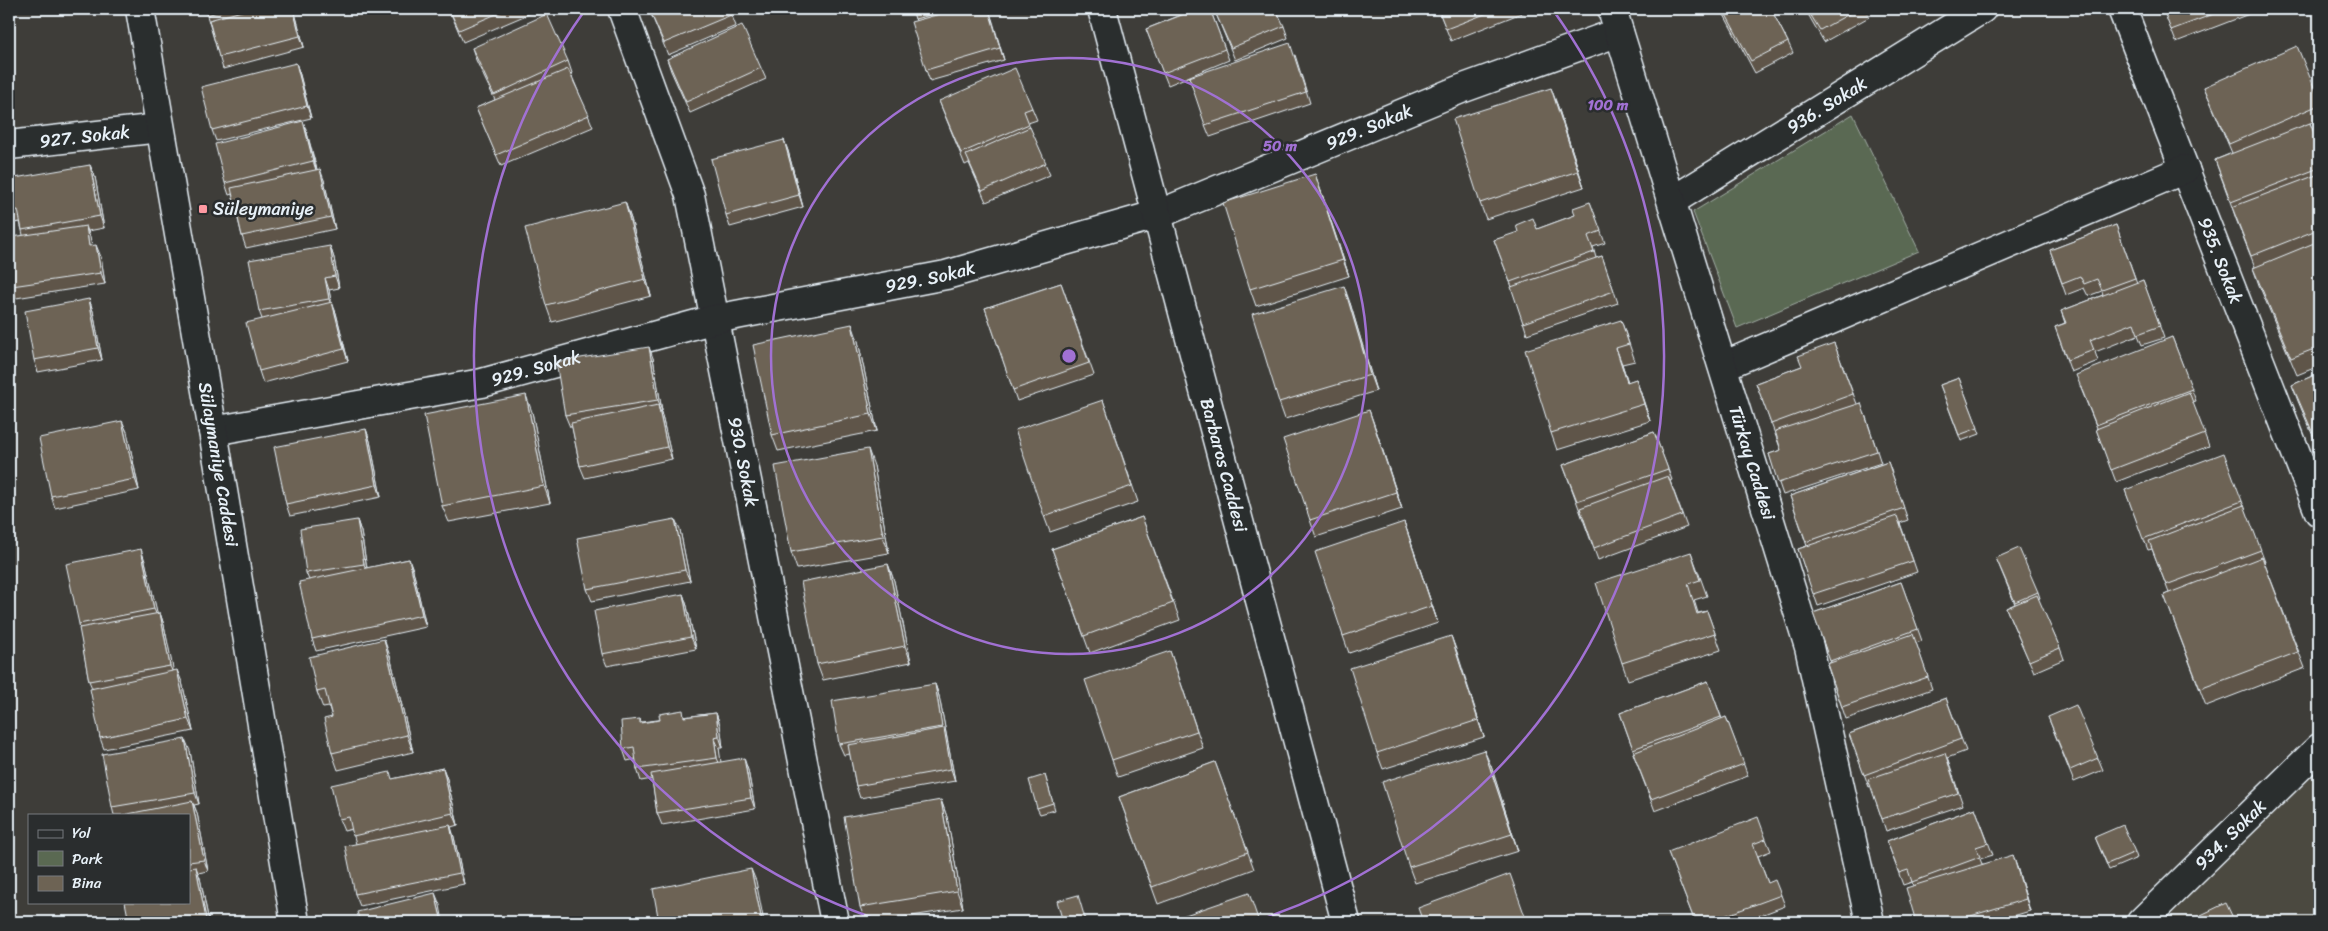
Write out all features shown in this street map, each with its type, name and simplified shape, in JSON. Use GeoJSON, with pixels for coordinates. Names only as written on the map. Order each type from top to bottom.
{"type":"FeatureCollection","features":[{"type":"Feature","properties":{"kind":"street","name":"Sülaymaniye Caddesi"},"geometry":{"type":"LineString","coordinates":[[140,9],[213,430],[294,922]]}},
{"type":"Feature","properties":{"kind":"street","name":"930. Sokak"},"geometry":{"type":"LineString","coordinates":[[622,9],[690,195],[835,922]]}},
{"type":"Feature","properties":{"kind":"street","name":"Barbaros Caddesi"},"geometry":{"type":"LineString","coordinates":[[1102,9],[1159,214],[1346,922]]}},
{"type":"Feature","properties":{"kind":"street","name":"936. Sokak"},"geometry":{"type":"LineString","coordinates":[[1672,201],[1982,9]]}},
{"type":"Feature","properties":{"kind":"street","name":"935. Sokak"},"geometry":{"type":"LineString","coordinates":[[2122,9],[2319,512]]}},
{"type":"Feature","properties":{"kind":"street","name":"929. Sokak"},"geometry":{"type":"LineString","coordinates":[[213,430],[482,383],[714,319],[946,275],[1159,214],[1461,90],[1616,20]]}},
{"type":"Feature","properties":{"kind":"street","name":"Türkay Caddesi"},"geometry":{"type":"LineString","coordinates":[[1616,20],[1809,647],[1870,922]]}},
{"type":"Feature","properties":{"kind":"street","name":"927. Sokak"},"geometry":{"type":"LineString","coordinates":[[9,145],[160,128]]}},
{"type":"Feature","properties":{"kind":"street"},"geometry":{"type":"LineString","coordinates":[[1723,366],[2185,169]]}},
{"type":"Feature","properties":{"kind":"street","name":"934. Sokak"},"geometry":{"type":"LineString","coordinates":[[2141,922],[2319,748]]}},
{"type":"Feature","properties":{"kind":"shaded area"},"geometry":{"type":"Polygon","coordinates":[[[2319,767],[2319,922],[2162,922],[2319,767]]]}},
{"type":"Feature","properties":{"kind":"green space"},"geometry":{"type":"Polygon","coordinates":[[[1853,114],[1919,251],[1737,328],[1693,212],[1853,114]]]}},
{"type":"Feature","properties":{"kind":"building"},"geometry":{"type":"Polygon","coordinates":[[[205,9],[227,9],[207,15],[205,9]]]}},
{"type":"Feature","properties":{"kind":"building"},"geometry":{"type":"Polygon","coordinates":[[[249,9],[293,9],[300,36],[219,57],[209,20],[249,9]]]}},
{"type":"Feature","properties":{"kind":"building"},"geometry":{"type":"Polygon","coordinates":[[[449,9],[508,9],[459,30],[449,9]]]}},
{"type":"Feature","properties":{"kind":"building"},"geometry":{"type":"Polygon","coordinates":[[[649,9],[729,9],[731,15],[664,43],[649,9]]]}},
{"type":"Feature","properties":{"kind":"building"},"geometry":{"type":"Polygon","coordinates":[[[912,9],[952,9],[915,19],[912,9]]]}},
{"type":"Feature","properties":{"kind":"building"},"geometry":{"type":"Polygon","coordinates":[[[958,9],[979,9],[980,12],[989,10],[1000,48],[926,70],[911,22],[958,9]]]}},
{"type":"Feature","properties":{"kind":"building"},"geometry":{"type":"Polygon","coordinates":[[[1197,9],[1210,9],[1225,49],[1163,73],[1146,29],[1197,9]]]}},
{"type":"Feature","properties":{"kind":"building"},"geometry":{"type":"Polygon","coordinates":[[[1230,9],[1276,9],[1284,26],[1231,48],[1216,14],[1230,9]]]}},
{"type":"Feature","properties":{"kind":"building"},"geometry":{"type":"Polygon","coordinates":[[[1438,9],[1498,9],[1446,29],[1438,9]]]}},
{"type":"Feature","properties":{"kind":"building"},"geometry":{"type":"Polygon","coordinates":[[[1723,9],[1771,9],[1788,42],[1751,61],[1723,9]]]}},
{"type":"Feature","properties":{"kind":"building"},"geometry":{"type":"Polygon","coordinates":[[[1807,9],[1858,9],[1820,30],[1807,9]]]}},
{"type":"Feature","properties":{"kind":"building"},"geometry":{"type":"Polygon","coordinates":[[[2163,9],[2227,9],[2171,30],[2163,9]]]}},
{"type":"Feature","properties":{"kind":"building"},"geometry":{"type":"Polygon","coordinates":[[[547,14],[568,61],[494,95],[472,48],[547,14]]]}},
{"type":"Feature","properties":{"kind":"building"},"geometry":{"type":"Polygon","coordinates":[[[742,25],[761,68],[686,102],[667,59],[742,25]]]}},
{"type":"Feature","properties":{"kind":"building"},"geometry":{"type":"Polygon","coordinates":[[[1290,43],[1306,92],[1205,125],[1189,77],[1290,43]]]}},
{"type":"Feature","properties":{"kind":"building"},"geometry":{"type":"Polygon","coordinates":[[[2297,46],[2319,99],[2319,105],[2229,144],[2204,87],[2297,46]]]}},
{"type":"Feature","properties":{"kind":"building"},"geometry":{"type":"Polygon","coordinates":[[[296,63],[307,106],[212,130],[201,87],[296,63]]]}},
{"type":"Feature","properties":{"kind":"building"},"geometry":{"type":"Polygon","coordinates":[[[1015,68],[1032,108],[1024,111],[1029,124],[961,153],[939,101],[1015,68]]]}},
{"type":"Feature","properties":{"kind":"building"},"geometry":{"type":"Polygon","coordinates":[[[568,69],[589,115],[496,155],[476,108],[568,69]]]}},
{"type":"Feature","properties":{"kind":"building"},"geometry":{"type":"Polygon","coordinates":[[[1551,88],[1578,171],[1480,203],[1453,119],[1551,88]]]}},
{"type":"Feature","properties":{"kind":"building"},"geometry":{"type":"Polygon","coordinates":[[[303,121],[313,161],[225,183],[215,144],[303,121]]]}},
{"type":"Feature","properties":{"kind":"building"},"geometry":{"type":"Polygon","coordinates":[[[2310,123],[2319,146],[2319,168],[2231,202],[2215,160],[2310,123]]]}},
{"type":"Feature","properties":{"kind":"building"},"geometry":{"type":"Polygon","coordinates":[[[1030,127],[1046,163],[982,191],[966,155],[1030,127]]]}},
{"type":"Feature","properties":{"kind":"building"},"geometry":{"type":"Polygon","coordinates":[[[784,140],[799,195],[726,215],[711,159],[784,140]]]}},
{"type":"Feature","properties":{"kind":"building"},"geometry":{"type":"Polygon","coordinates":[[[90,165],[100,216],[22,230],[18,210],[10,211],[9,179],[90,165]]]}},
{"type":"Feature","properties":{"kind":"building"},"geometry":{"type":"Polygon","coordinates":[[[320,169],[331,217],[242,236],[231,188],[320,169]]]}},
{"type":"Feature","properties":{"kind":"building"},"geometry":{"type":"Polygon","coordinates":[[[1315,174],[1343,260],[1250,289],[1223,203],[1315,174]]]}},
{"type":"Feature","properties":{"kind":"building"},"geometry":{"type":"Polygon","coordinates":[[[2319,174],[2319,229],[2251,256],[2232,207],[2319,174]]]}},
{"type":"Feature","properties":{"kind":"building"},"geometry":{"type":"Polygon","coordinates":[[[625,202],[645,279],[546,305],[525,228],[625,202]]]}},
{"type":"Feature","properties":{"kind":"building"},"geometry":{"type":"Polygon","coordinates":[[[1590,202],[1601,231],[1588,236],[1594,252],[1510,282],[1494,240],[1518,232],[1516,225],[1533,218],[1537,229],[1575,215],[1573,208],[1590,202]]]}},
{"type":"Feature","properties":{"kind":"building"},"geometry":{"type":"Polygon","coordinates":[[[2116,225],[2135,278],[2102,290],[2097,279],[2084,284],[2080,276],[2062,283],[2050,250],[2116,225]]]}},
{"type":"Feature","properties":{"kind":"building"},"geometry":{"type":"Polygon","coordinates":[[[86,226],[89,246],[96,245],[101,273],[12,286],[9,257],[14,257],[12,237],[86,226]]]}},
{"type":"Feature","properties":{"kind":"building"},"geometry":{"type":"Polygon","coordinates":[[[2319,241],[2319,347],[2291,358],[2253,268],[2319,241]]]}},
{"type":"Feature","properties":{"kind":"building"},"geometry":{"type":"Polygon","coordinates":[[[330,246],[335,276],[325,278],[329,299],[259,311],[249,260],[330,246]]]}},
{"type":"Feature","properties":{"kind":"building"},"geometry":{"type":"Polygon","coordinates":[[[1602,256],[1614,291],[1523,323],[1511,287],[1602,256]]]}},
{"type":"Feature","properties":{"kind":"building"},"geometry":{"type":"Polygon","coordinates":[[[2143,280],[2160,326],[2138,334],[2134,323],[2090,340],[2094,350],[2067,360],[2055,327],[2066,323],[2061,311],[2143,280]]]}},
{"type":"Feature","properties":{"kind":"building"},"geometry":{"type":"Polygon","coordinates":[[[1061,283],[1089,363],[1013,390],[985,308],[1061,283]]]}},
{"type":"Feature","properties":{"kind":"building"},"geometry":{"type":"Polygon","coordinates":[[[1344,286],[1370,375],[1279,402],[1252,314],[1344,286]]]}},
{"type":"Feature","properties":{"kind":"building"},"geometry":{"type":"Polygon","coordinates":[[[89,299],[98,348],[34,360],[25,311],[89,299]]]}},
{"type":"Feature","properties":{"kind":"building"},"geometry":{"type":"Polygon","coordinates":[[[332,302],[344,349],[259,371],[246,323],[332,302]]]}},
{"type":"Feature","properties":{"kind":"building"},"geometry":{"type":"Polygon","coordinates":[[[1621,320],[1629,344],[1616,348],[1627,382],[1636,379],[1644,404],[1551,433],[1525,350],[1621,320]]]}},
{"type":"Feature","properties":{"kind":"building"},"geometry":{"type":"Polygon","coordinates":[[[852,324],[871,414],[772,435],[753,345],[852,324]]]}},
{"type":"Feature","properties":{"kind":"building"},"geometry":{"type":"Polygon","coordinates":[[[2172,337],[2192,389],[2096,425],[2076,375],[2172,337]]]}},
{"type":"Feature","properties":{"kind":"building"},"geometry":{"type":"Polygon","coordinates":[[[1834,343],[1853,394],[1771,424],[1756,383],[1802,366],[1798,356],[1834,343]]]}},
{"type":"Feature","properties":{"kind":"building"},"geometry":{"type":"Polygon","coordinates":[[[649,347],[658,400],[565,415],[556,362],[649,347]]]}},
{"type":"Feature","properties":{"kind":"building"},"geometry":{"type":"Polygon","coordinates":[[[2319,373],[2319,447],[2292,385],[2319,373]]]}},
{"type":"Feature","properties":{"kind":"building"},"geometry":{"type":"Polygon","coordinates":[[[1959,378],[1978,428],[1959,435],[1940,385],[1959,378]]]}},
{"type":"Feature","properties":{"kind":"building"},"geometry":{"type":"Polygon","coordinates":[[[2189,392],[2205,434],[2111,470],[2096,429],[2189,392]]]}},
{"type":"Feature","properties":{"kind":"building"},"geometry":{"type":"Polygon","coordinates":[[[526,395],[544,486],[442,506],[424,415],[526,395]]]}},
{"type":"Feature","properties":{"kind":"building"},"geometry":{"type":"Polygon","coordinates":[[[1103,400],[1132,486],[1044,516],[1015,430],[1103,400]]]}},
{"type":"Feature","properties":{"kind":"building"},"geometry":{"type":"Polygon","coordinates":[[[1861,403],[1877,451],[1778,483],[1769,454],[1781,450],[1775,431],[1861,403]]]}},
{"type":"Feature","properties":{"kind":"building"},"geometry":{"type":"Polygon","coordinates":[[[658,405],[667,447],[580,466],[571,423],[658,405]]]}},
{"type":"Feature","properties":{"kind":"building"},"geometry":{"type":"Polygon","coordinates":[[[1369,410],[1396,492],[1310,520],[1283,439],[1369,410]]]}},
{"type":"Feature","properties":{"kind":"building"},"geometry":{"type":"Polygon","coordinates":[[[122,421],[135,479],[51,496],[39,438],[122,421]]]}},
{"type":"Feature","properties":{"kind":"building"},"geometry":{"type":"Polygon","coordinates":[[[366,429],[377,485],[286,504],[274,447],[366,429]]]}},
{"type":"Feature","properties":{"kind":"building"},"geometry":{"type":"Polygon","coordinates":[[[1654,432],[1668,469],[1577,501],[1563,465],[1654,432]]]}},
{"type":"Feature","properties":{"kind":"building"},"geometry":{"type":"Polygon","coordinates":[[[868,449],[883,536],[791,552],[775,466],[868,449]]]}},
{"type":"Feature","properties":{"kind":"building"},"geometry":{"type":"Polygon","coordinates":[[[2224,453],[2242,501],[2143,539],[2125,490],[2224,453]]]}},
{"type":"Feature","properties":{"kind":"building"},"geometry":{"type":"Polygon","coordinates":[[[1888,462],[1904,508],[1806,542],[1790,496],[1888,462]]]}},
{"type":"Feature","properties":{"kind":"building"},"geometry":{"type":"Polygon","coordinates":[[[1668,476],[1682,515],[1594,548],[1580,508],[1668,476]]]}},
{"type":"Feature","properties":{"kind":"building"},"geometry":{"type":"Polygon","coordinates":[[[2244,505],[2261,550],[2166,585],[2149,541],[2244,505]]]}},
{"type":"Feature","properties":{"kind":"building"},"geometry":{"type":"Polygon","coordinates":[[[1897,516],[1913,561],[1813,594],[1798,549],[1897,516]]]}},
{"type":"Feature","properties":{"kind":"building"},"geometry":{"type":"Polygon","coordinates":[[[1142,517],[1173,603],[1084,636],[1052,549],[1142,517]]]}},
{"type":"Feature","properties":{"kind":"building"},"geometry":{"type":"Polygon","coordinates":[[[675,519],[685,570],[587,589],[577,538],[675,519]]]}},
{"type":"Feature","properties":{"kind":"building"},"geometry":{"type":"Polygon","coordinates":[[[357,520],[364,564],[306,573],[300,529],[357,520]]]}},
{"type":"Feature","properties":{"kind":"building"},"geometry":{"type":"Polygon","coordinates":[[[1404,522],[1432,606],[1343,636],[1315,552],[1404,522]]]}},
{"type":"Feature","properties":{"kind":"building"},"geometry":{"type":"Polygon","coordinates":[[[2019,548],[2038,592],[2015,602],[1996,558],[2019,548]]]}},
{"type":"Feature","properties":{"kind":"building"},"geometry":{"type":"Polygon","coordinates":[[[141,549],[154,609],[79,624],[66,564],[141,549]]]}},
{"type":"Feature","properties":{"kind":"building"},"geometry":{"type":"Polygon","coordinates":[[[1691,552],[1700,580],[1688,584],[1697,614],[1707,611],[1715,633],[1622,663],[1596,583],[1691,552]]]}},
{"type":"Feature","properties":{"kind":"building"},"geometry":{"type":"Polygon","coordinates":[[[2262,557],[2298,652],[2200,689],[2164,595],[2262,557]]]}},
{"type":"Feature","properties":{"kind":"building"},"geometry":{"type":"Polygon","coordinates":[[[409,559],[422,615],[312,639],[299,582],[409,559]]]}},
{"type":"Feature","properties":{"kind":"building"},"geometry":{"type":"Polygon","coordinates":[[[888,564],[905,646],[817,664],[801,582],[888,564]]]}},
{"type":"Feature","properties":{"kind":"building"},"geometry":{"type":"Polygon","coordinates":[[[1901,582],[1918,629],[1830,661],[1813,613],[1901,582]]]}},
{"type":"Feature","properties":{"kind":"building"},"geometry":{"type":"Polygon","coordinates":[[[683,594],[691,637],[602,654],[594,611],[683,594]]]}},
{"type":"Feature","properties":{"kind":"building"},"geometry":{"type":"Polygon","coordinates":[[[2037,595],[2060,648],[2029,661],[2006,608],[2037,595]]]}},
{"type":"Feature","properties":{"kind":"building"},"geometry":{"type":"Polygon","coordinates":[[[160,613],[170,666],[89,681],[79,628],[160,613]]]}},
{"type":"Feature","properties":{"kind":"building"},"geometry":{"type":"Polygon","coordinates":[[[1913,634],[1928,677],[1842,707],[1827,664],[1913,634]]]}},
{"type":"Feature","properties":{"kind":"building"},"geometry":{"type":"Polygon","coordinates":[[[1451,636],[1478,720],[1377,753],[1350,668],[1451,636]]]}},
{"type":"Feature","properties":{"kind":"building"},"geometry":{"type":"Polygon","coordinates":[[[384,639],[407,735],[332,753],[324,719],[332,717],[325,690],[317,692],[309,657],[384,639]]]}},
{"type":"Feature","properties":{"kind":"building"},"geometry":{"type":"Polygon","coordinates":[[[1170,651],[1197,731],[1112,760],[1085,680],[1170,651]]]}},
{"type":"Feature","properties":{"kind":"building"},"geometry":{"type":"Polygon","coordinates":[[[177,670],[188,719],[100,738],[90,689],[177,670]]]}},
{"type":"Feature","properties":{"kind":"building"},"geometry":{"type":"Polygon","coordinates":[[[1708,681],[1721,717],[1633,749],[1620,713],[1708,681]]]}},
{"type":"Feature","properties":{"kind":"building"},"geometry":{"type":"Polygon","coordinates":[[[935,684],[942,727],[839,744],[832,701],[935,684]]]}},
{"type":"Feature","properties":{"kind":"building"},"geometry":{"type":"Polygon","coordinates":[[[1946,698],[1961,739],[1864,775],[1849,734],[1946,698]]]}},
{"type":"Feature","properties":{"kind":"building"},"geometry":{"type":"Polygon","coordinates":[[[2076,705],[2098,758],[2070,770],[2048,717],[2076,705]]]}},
{"type":"Feature","properties":{"kind":"building"},"geometry":{"type":"Polygon","coordinates":[[[683,710],[684,717],[716,713],[719,736],[714,737],[717,758],[637,769],[634,747],[623,749],[621,721],[640,719],[640,723],[660,720],[659,714],[683,710]]]}},
{"type":"Feature","properties":{"kind":"building"},"geometry":{"type":"Polygon","coordinates":[[[1726,717],[1744,764],[1651,799],[1633,753],[1726,717]]]}},
{"type":"Feature","properties":{"kind":"building"},"geometry":{"type":"Polygon","coordinates":[[[944,728],[951,769],[856,786],[848,745],[944,728]]]}},
{"type":"Feature","properties":{"kind":"building"},"geometry":{"type":"Polygon","coordinates":[[[185,739],[195,793],[112,807],[102,754],[185,739]]]}},
{"type":"Feature","properties":{"kind":"building"},"geometry":{"type":"Polygon","coordinates":[[[1484,750],[1512,834],[1409,867],[1382,782],[1484,750]]]}},
{"type":"Feature","properties":{"kind":"building"},"geometry":{"type":"Polygon","coordinates":[[[1945,753],[1958,793],[1882,819],[1868,779],[1945,753]]]}},
{"type":"Feature","properties":{"kind":"building"},"geometry":{"type":"Polygon","coordinates":[[[744,758],[751,798],[657,813],[651,774],[744,758]]]}},
{"type":"Feature","properties":{"kind":"building"},"geometry":{"type":"Polygon","coordinates":[[[1215,762],[1248,852],[1152,887],[1119,797],[1215,762]]]}},
{"type":"Feature","properties":{"kind":"building"},"geometry":{"type":"Polygon","coordinates":[[[443,768],[453,813],[353,836],[349,817],[339,819],[331,785],[390,772],[392,779],[443,768]]]}},
{"type":"Feature","properties":{"kind":"building"},"geometry":{"type":"Polygon","coordinates":[[[1045,775],[1053,803],[1037,808],[1029,780],[1045,775]]]}},
{"type":"Feature","properties":{"kind":"building"},"geometry":{"type":"Polygon","coordinates":[[[941,800],[957,891],[860,907],[844,817],[941,800]]]}},
{"type":"Feature","properties":{"kind":"building"},"geometry":{"type":"Polygon","coordinates":[[[192,801],[204,860],[190,862],[190,814],[128,814],[192,801]]]}},
{"type":"Feature","properties":{"kind":"building"},"geometry":{"type":"Polygon","coordinates":[[[1975,808],[1988,843],[1976,847],[1980,857],[1912,882],[1908,870],[1899,873],[1887,841],[1975,808]]]}},
{"type":"Feature","properties":{"kind":"building"},"geometry":{"type":"Polygon","coordinates":[[[1758,817],[1766,839],[1753,844],[1768,883],[1775,880],[1781,895],[1708,922],[1695,922],[1668,852],[1758,817]]]}},
{"type":"Feature","properties":{"kind":"building"},"geometry":{"type":"Polygon","coordinates":[[[450,825],[460,873],[355,894],[345,846],[450,825]]]}},
{"type":"Feature","properties":{"kind":"building"},"geometry":{"type":"Polygon","coordinates":[[[2123,825],[2135,852],[2107,864],[2095,837],[2123,825]]]}},
{"type":"Feature","properties":{"kind":"building"},"geometry":{"type":"Polygon","coordinates":[[[2013,855],[2026,899],[1951,922],[1916,922],[1906,888],[2013,855]]]}},
{"type":"Feature","properties":{"kind":"building"},"geometry":{"type":"Polygon","coordinates":[[[196,867],[206,919],[188,922],[129,922],[125,904],[190,904],[190,868],[196,867]]]}},
{"type":"Feature","properties":{"kind":"building"},"geometry":{"type":"Polygon","coordinates":[[[751,869],[762,922],[659,922],[653,889],[751,869]]]}},
{"type":"Feature","properties":{"kind":"building"},"geometry":{"type":"Polygon","coordinates":[[[1510,874],[1527,922],[1423,922],[1418,908],[1510,874]]]}},
{"type":"Feature","properties":{"kind":"building"},"geometry":{"type":"Polygon","coordinates":[[[435,893],[442,922],[360,922],[357,912],[435,893]]]}},
{"type":"Feature","properties":{"kind":"building"},"geometry":{"type":"Polygon","coordinates":[[[1249,893],[1259,922],[1165,922],[1249,893]]]}},
{"type":"Feature","properties":{"kind":"building"},"geometry":{"type":"Polygon","coordinates":[[[1078,895],[1086,922],[1063,922],[1057,901],[1078,895]]]}},
{"type":"Feature","properties":{"kind":"building"},"geometry":{"type":"Polygon","coordinates":[[[2226,903],[2235,922],[2204,922],[2201,915],[2226,903]]]}},
{"type":"Feature","properties":{"kind":"place","name":"Süleymaniye"},"geometry":{"type":"Point","coordinates":[203,209]}}]}
